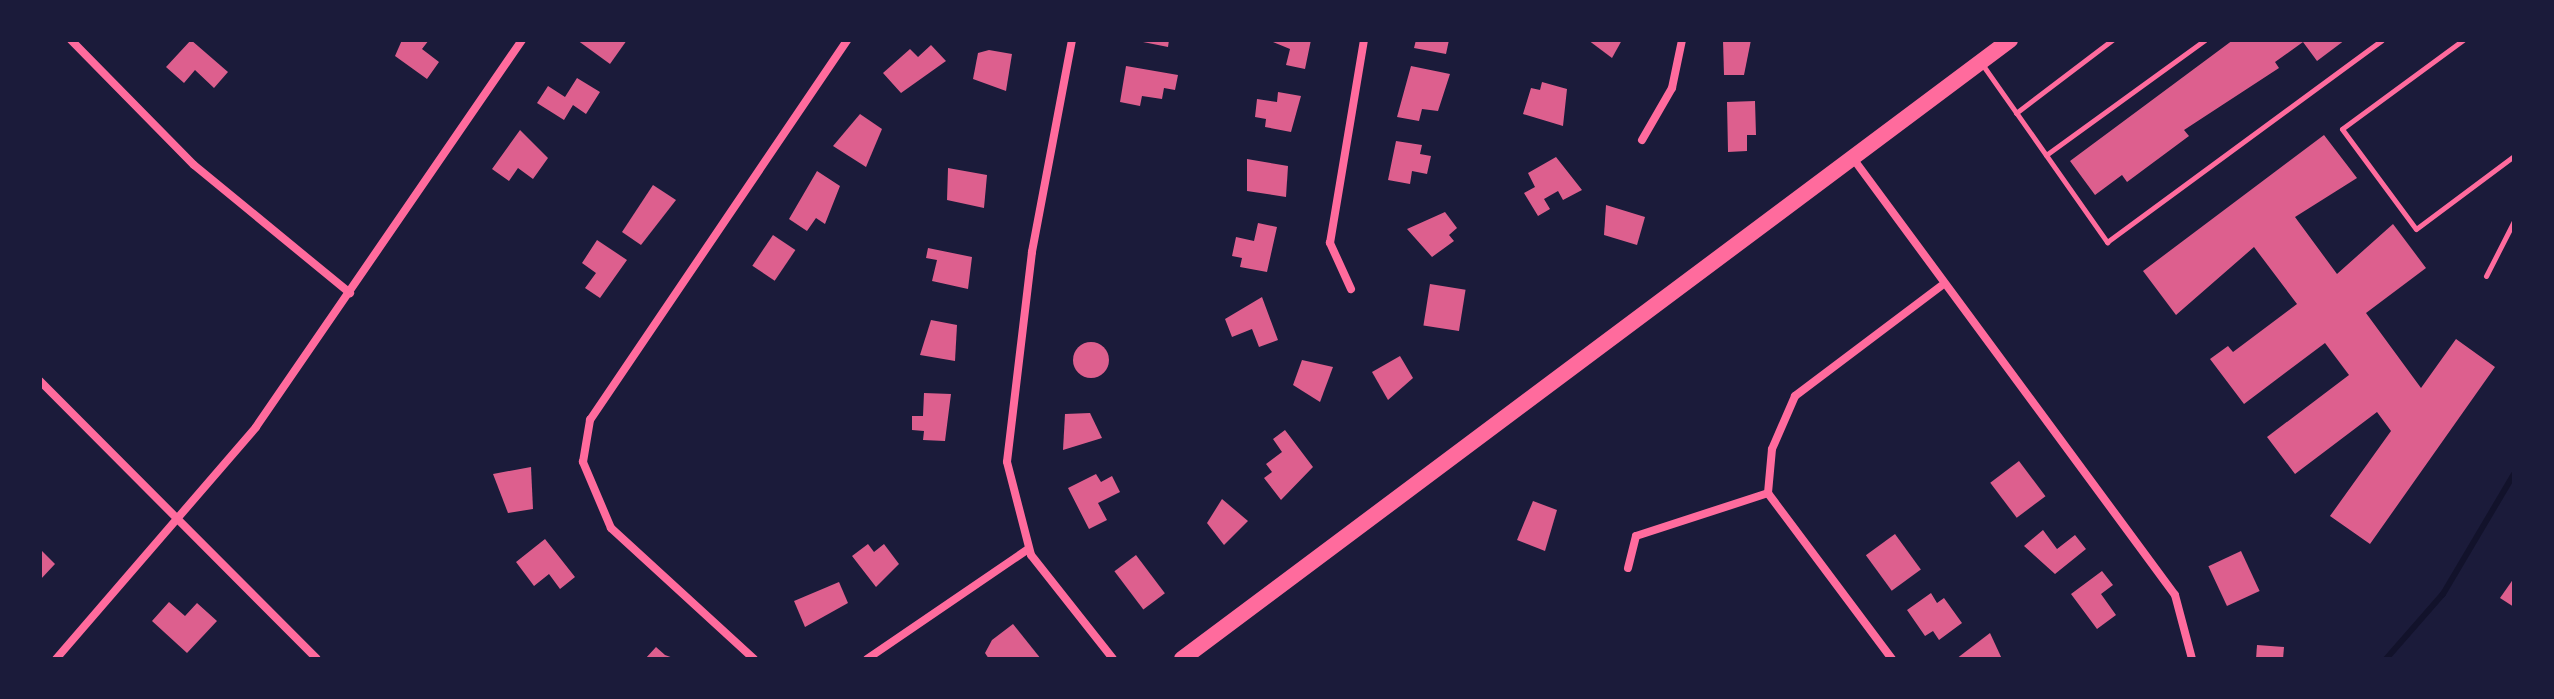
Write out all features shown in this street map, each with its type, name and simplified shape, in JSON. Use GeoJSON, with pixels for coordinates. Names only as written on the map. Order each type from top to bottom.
{"type":"FeatureCollection","features":[{"type":"Feature","properties":{"kind":"main road"},"geometry":{"type":"LineString","coordinates":[[1182,659],[2010,40]]}},
{"type":"Feature","properties":{"kind":"street"},"geometry":{"type":"LineString","coordinates":[[71,40],[194,165],[350,293]]}},
{"type":"Feature","properties":{"kind":"street"},"geometry":{"type":"LineString","coordinates":[[56,659],[256,427],[522,40]]}},
{"type":"Feature","properties":{"kind":"street"},"geometry":{"type":"LineString","coordinates":[[754,659],[611,528],[583,462],[590,420],[847,40]]}},
{"type":"Feature","properties":{"kind":"street"},"geometry":{"type":"LineString","coordinates":[[1072,40],[1007,425],[1007,462],[1028,549],[1113,659]]}},
{"type":"Feature","properties":{"kind":"street"},"geometry":{"type":"LineString","coordinates":[[1351,289],[1330,243],[1364,40]]}},
{"type":"Feature","properties":{"kind":"street"},"geometry":{"type":"LineString","coordinates":[[1642,140],[1672,88],[1682,40]]}},
{"type":"Feature","properties":{"kind":"street"},"geometry":{"type":"LineString","coordinates":[[1852,156],[1941,286],[2175,595],[2192,659]]}},
{"type":"Feature","properties":{"kind":"street"},"geometry":{"type":"LineString","coordinates":[[1892,659],[1768,493],[1772,449],[1795,396],[1941,286]]}},
{"type":"Feature","properties":{"kind":"street"},"geometry":{"type":"LineString","coordinates":[[40,381],[173,521],[317,659]]}},
{"type":"Feature","properties":{"kind":"street"},"geometry":{"type":"LineString","coordinates":[[1628,568],[1636,536],[1768,493]]}},
{"type":"Feature","properties":{"kind":"street"},"geometry":{"type":"LineString","coordinates":[[867,659],[1028,549]]}},
{"type":"Feature","properties":{"kind":"lane"},"geometry":{"type":"LineString","coordinates":[[2016,113],[2112,40]]}},
{"type":"Feature","properties":{"kind":"lane"},"geometry":{"type":"LineString","coordinates":[[2046,155],[2205,40]]}},
{"type":"Feature","properties":{"kind":"lane"},"geometry":{"type":"LineString","coordinates":[[1980,62],[2107,242],[2382,40]]}},
{"type":"Feature","properties":{"kind":"lane"},"geometry":{"type":"LineString","coordinates":[[2463,40],[2342,129],[2416,229],[2514,156]]}},
{"type":"Feature","properties":{"kind":"lane"},"geometry":{"type":"LineString","coordinates":[[2486,276],[2514,221]]}},
{"type":"Feature","properties":{"kind":"building"},"geometry":{"type":"Polygon","coordinates":[[[191,40],[228,72],[214,88],[195,70],[184,83],[166,67],[191,40]]]}},
{"type":"Feature","properties":{"kind":"building"},"geometry":{"type":"Polygon","coordinates":[[[402,40],[429,40],[422,49],[439,62],[427,79],[395,56],[402,40]]]}},
{"type":"Feature","properties":{"kind":"building"},"geometry":{"type":"Polygon","coordinates":[[[577,40],[627,40],[610,64],[577,40]]]}},
{"type":"Feature","properties":{"kind":"building"},"geometry":{"type":"Polygon","coordinates":[[[1133,40],[1169,40],[1168,47],[1133,40]]]}},
{"type":"Feature","properties":{"kind":"building"},"geometry":{"type":"Polygon","coordinates":[[[1268,40],[1311,40],[1305,69],[1286,65],[1290,49],[1268,40]]]}},
{"type":"Feature","properties":{"kind":"building"},"geometry":{"type":"Polygon","coordinates":[[[1416,40],[1449,40],[1446,54],[1414,48],[1416,40]]]}},
{"type":"Feature","properties":{"kind":"building"},"geometry":{"type":"Polygon","coordinates":[[[1588,40],[1622,40],[1612,58],[1588,40]]]}},
{"type":"Feature","properties":{"kind":"building"},"geometry":{"type":"Polygon","coordinates":[[[1723,40],[1751,40],[1744,75],[1724,75],[1723,40]]]}},
{"type":"Feature","properties":{"kind":"building"},"geometry":{"type":"Polygon","coordinates":[[[2233,40],[2345,40],[2317,61],[2303,42],[2275,62],[2279,68],[2184,130],[2189,136],[2127,182],[2122,175],[2095,195],[2070,161],[2233,40]]]}},
{"type":"Feature","properties":{"kind":"building"},"geometry":{"type":"Polygon","coordinates":[[[931,45],[946,61],[901,93],[883,73],[910,49],[918,57],[931,45]]]}},
{"type":"Feature","properties":{"kind":"building"},"geometry":{"type":"Polygon","coordinates":[[[989,50],[1012,54],[1006,91],[973,79],[978,53],[989,50]]]}},
{"type":"Feature","properties":{"kind":"building"},"geometry":{"type":"Polygon","coordinates":[[[1126,66],[1178,75],[1175,90],[1164,88],[1162,99],[1142,96],[1140,106],[1120,102],[1126,66]]]}},
{"type":"Feature","properties":{"kind":"building"},"geometry":{"type":"Polygon","coordinates":[[[1411,66],[1450,74],[1438,111],[1422,109],[1419,121],[1397,117],[1411,66]]]}},
{"type":"Feature","properties":{"kind":"building"},"geometry":{"type":"Polygon","coordinates":[[[577,78],[600,92],[586,114],[573,105],[564,120],[537,103],[548,86],[565,97],[577,78]]]}},
{"type":"Feature","properties":{"kind":"building"},"geometry":{"type":"Polygon","coordinates":[[[1542,82],[1567,89],[1563,126],[1523,114],[1531,88],[1540,90],[1542,82]]]}},
{"type":"Feature","properties":{"kind":"building"},"geometry":{"type":"Polygon","coordinates":[[[1278,92],[1301,96],[1291,132],[1265,127],[1266,119],[1255,117],[1257,99],[1277,102],[1278,92]]]}},
{"type":"Feature","properties":{"kind":"building"},"geometry":{"type":"Polygon","coordinates":[[[1755,101],[1756,135],[1747,135],[1747,151],[1728,152],[1727,102],[1755,101]]]}},
{"type":"Feature","properties":{"kind":"building"},"geometry":{"type":"Polygon","coordinates":[[[860,114],[882,129],[866,167],[833,146],[860,114]]]}},
{"type":"Feature","properties":{"kind":"building"},"geometry":{"type":"Polygon","coordinates":[[[520,130],[548,158],[533,179],[518,168],[509,181],[492,169],[520,130]]]}},
{"type":"Feature","properties":{"kind":"building"},"geometry":{"type":"Polygon","coordinates":[[[2324,135],[2357,178],[2295,217],[2337,274],[2393,224],[2426,268],[2366,313],[2421,388],[2456,339],[2495,367],[2370,544],[2330,516],[2391,431],[2377,412],[2295,474],[2267,437],[2349,375],[2325,343],[2244,404],[2210,359],[2228,346],[2233,352],[2297,304],[2254,247],[2176,315],[2143,271],[2324,135]]]}},
{"type":"Feature","properties":{"kind":"building"},"geometry":{"type":"Polygon","coordinates":[[[1396,141],[1422,145],[1420,154],[1431,156],[1427,174],[1412,171],[1410,184],[1388,180],[1396,141]]]}},
{"type":"Feature","properties":{"kind":"building"},"geometry":{"type":"Polygon","coordinates":[[[1556,157],[1582,190],[1563,200],[1558,191],[1544,199],[1550,209],[1538,216],[1524,193],[1535,187],[1528,173],[1556,157]]]}},
{"type":"Feature","properties":{"kind":"building"},"geometry":{"type":"Polygon","coordinates":[[[1247,159],[1288,166],[1286,197],[1247,191],[1247,159]]]}},
{"type":"Feature","properties":{"kind":"building"},"geometry":{"type":"Polygon","coordinates":[[[948,168],[987,175],[984,208],[947,200],[948,168]]]}},
{"type":"Feature","properties":{"kind":"building"},"geometry":{"type":"Polygon","coordinates":[[[817,171],[840,186],[825,224],[816,218],[807,231],[789,219],[817,171]]]}},
{"type":"Feature","properties":{"kind":"building"},"geometry":{"type":"Polygon","coordinates":[[[653,185],[676,200],[641,245],[622,232],[653,185]]]}},
{"type":"Feature","properties":{"kind":"building"},"geometry":{"type":"Polygon","coordinates":[[[1606,205],[1645,217],[1637,245],[1604,235],[1606,205]]]}},
{"type":"Feature","properties":{"kind":"building"},"geometry":{"type":"Polygon","coordinates":[[[1445,212],[1457,228],[1449,235],[1454,241],[1432,257],[1407,229],[1445,212]]]}},
{"type":"Feature","properties":{"kind":"building"},"geometry":{"type":"Polygon","coordinates":[[[1258,223],[1277,227],[1267,272],[1240,267],[1242,258],[1232,256],[1236,237],[1254,241],[1258,223]]]}},
{"type":"Feature","properties":{"kind":"building"},"geometry":{"type":"Polygon","coordinates":[[[773,235],[795,250],[775,281],[752,266],[773,235]]]}},
{"type":"Feature","properties":{"kind":"building"},"geometry":{"type":"Polygon","coordinates":[[[597,240],[627,260],[600,298],[585,288],[596,273],[582,263],[597,240]]]}},
{"type":"Feature","properties":{"kind":"building"},"geometry":{"type":"Polygon","coordinates":[[[928,248],[972,257],[968,289],[932,281],[937,260],[926,258],[928,248]]]}},
{"type":"Feature","properties":{"kind":"building"},"geometry":{"type":"Polygon","coordinates":[[[1430,284],[1466,290],[1459,331],[1423,325],[1430,284]]]}},
{"type":"Feature","properties":{"kind":"building"},"geometry":{"type":"Polygon","coordinates":[[[1262,297],[1278,340],[1259,347],[1252,329],[1232,337],[1225,319],[1262,297]]]}},
{"type":"Feature","properties":{"kind":"building"},"geometry":{"type":"Polygon","coordinates":[[[931,320],[957,325],[955,361],[920,355],[931,320]]]}},
{"type":"Feature","properties":{"kind":"building"},"geometry":{"type":"Polygon","coordinates":[[[1091,342],[1104,347],[1109,360],[1104,373],[1091,378],[1078,373],[1073,360],[1078,347],[1091,342]]]}},
{"type":"Feature","properties":{"kind":"building"},"geometry":{"type":"Polygon","coordinates":[[[1400,356],[1413,378],[1388,400],[1372,372],[1400,356]]]}},
{"type":"Feature","properties":{"kind":"building"},"geometry":{"type":"Polygon","coordinates":[[[1302,360],[1333,367],[1320,402],[1293,385],[1302,360]]]}},
{"type":"Feature","properties":{"kind":"building"},"geometry":{"type":"Polygon","coordinates":[[[924,393],[951,394],[945,441],[923,440],[924,431],[912,430],[912,416],[923,416],[924,393]]]}},
{"type":"Feature","properties":{"kind":"building"},"geometry":{"type":"Polygon","coordinates":[[[1090,413],[1102,438],[1063,450],[1065,414],[1090,413]]]}},
{"type":"Feature","properties":{"kind":"building"},"geometry":{"type":"Polygon","coordinates":[[[1285,430],[1313,467],[1281,500],[1264,478],[1272,472],[1266,464],[1282,452],[1273,439],[1285,430]]]}},
{"type":"Feature","properties":{"kind":"building"},"geometry":{"type":"Polygon","coordinates":[[[2019,461],[2045,496],[2017,518],[1990,483],[2019,461]]]}},
{"type":"Feature","properties":{"kind":"building"},"geometry":{"type":"Polygon","coordinates":[[[531,467],[533,509],[508,513],[493,474],[531,467]]]}},
{"type":"Feature","properties":{"kind":"building"},"geometry":{"type":"Polygon","coordinates":[[[1096,474],[1101,482],[1112,476],[1120,492],[1098,503],[1107,520],[1089,529],[1068,488],[1096,474]]]}},
{"type":"Feature","properties":{"kind":"building"},"geometry":{"type":"Polygon","coordinates":[[[1222,499],[1248,521],[1224,545],[1207,523],[1222,499]]]}},
{"type":"Feature","properties":{"kind":"building"},"geometry":{"type":"Polygon","coordinates":[[[1533,501],[1557,510],[1545,551],[1517,540],[1533,501]]]}},
{"type":"Feature","properties":{"kind":"building"},"geometry":{"type":"Polygon","coordinates":[[[2043,530],[2057,549],[2075,535],[2086,549],[2055,574],[2024,546],[2043,530]]]}},
{"type":"Feature","properties":{"kind":"building"},"geometry":{"type":"Polygon","coordinates":[[[1895,534],[1921,570],[1892,591],[1866,555],[1895,534]]]}},
{"type":"Feature","properties":{"kind":"building"},"geometry":{"type":"Polygon","coordinates":[[[545,539],[575,577],[560,589],[549,574],[534,586],[516,562],[545,539]]]}},
{"type":"Feature","properties":{"kind":"building"},"geometry":{"type":"Polygon","coordinates":[[[868,544],[874,552],[884,544],[899,564],[876,587],[852,556],[868,544]]]}},
{"type":"Feature","properties":{"kind":"building"},"geometry":{"type":"Polygon","coordinates":[[[40,549],[55,564],[40,580],[40,549]]]}},
{"type":"Feature","properties":{"kind":"building"},"geometry":{"type":"Polygon","coordinates":[[[2241,551],[2260,591],[2227,606],[2208,566],[2241,551]]]}},
{"type":"Feature","properties":{"kind":"building"},"geometry":{"type":"Polygon","coordinates":[[[1136,555],[1165,593],[1143,610],[1114,571],[1136,555]]]}},
{"type":"Feature","properties":{"kind":"building"},"geometry":{"type":"Polygon","coordinates":[[[2102,571],[2113,585],[2101,594],[2116,615],[2097,629],[2071,594],[2102,571]]]}},
{"type":"Feature","properties":{"kind":"building"},"geometry":{"type":"Polygon","coordinates":[[[2514,578],[2514,607],[2500,598],[2514,578]]]}},
{"type":"Feature","properties":{"kind":"building"},"geometry":{"type":"Polygon","coordinates":[[[839,582],[848,603],[805,627],[794,601],[839,582]]]}},
{"type":"Feature","properties":{"kind":"building"},"geometry":{"type":"Polygon","coordinates":[[[1931,593],[1937,603],[1944,598],[1962,623],[1939,640],[1933,631],[1925,636],[1907,610],[1931,593]]]}},
{"type":"Feature","properties":{"kind":"building"},"geometry":{"type":"Polygon","coordinates":[[[169,602],[185,616],[197,603],[217,621],[187,653],[152,621],[169,602]]]}},
{"type":"Feature","properties":{"kind":"building"},"geometry":{"type":"Polygon","coordinates":[[[1013,624],[1041,659],[989,659],[985,653],[992,640],[1013,624]]]}},
{"type":"Feature","properties":{"kind":"building"},"geometry":{"type":"Polygon","coordinates":[[[1990,633],[2002,659],[1956,659],[1990,633]]]}},
{"type":"Feature","properties":{"kind":"building"},"geometry":{"type":"Polygon","coordinates":[[[2257,645],[2284,647],[2283,659],[2256,659],[2257,645]]]}},
{"type":"Feature","properties":{"kind":"building"},"geometry":{"type":"Polygon","coordinates":[[[656,647],[665,655],[676,659],[645,659],[656,647]]]}},
{"type":"Feature","properties":{"kind":"waterway"},"geometry":{"type":"LineString","coordinates":[[2386,659],[2443,594],[2514,474]]}}]}
